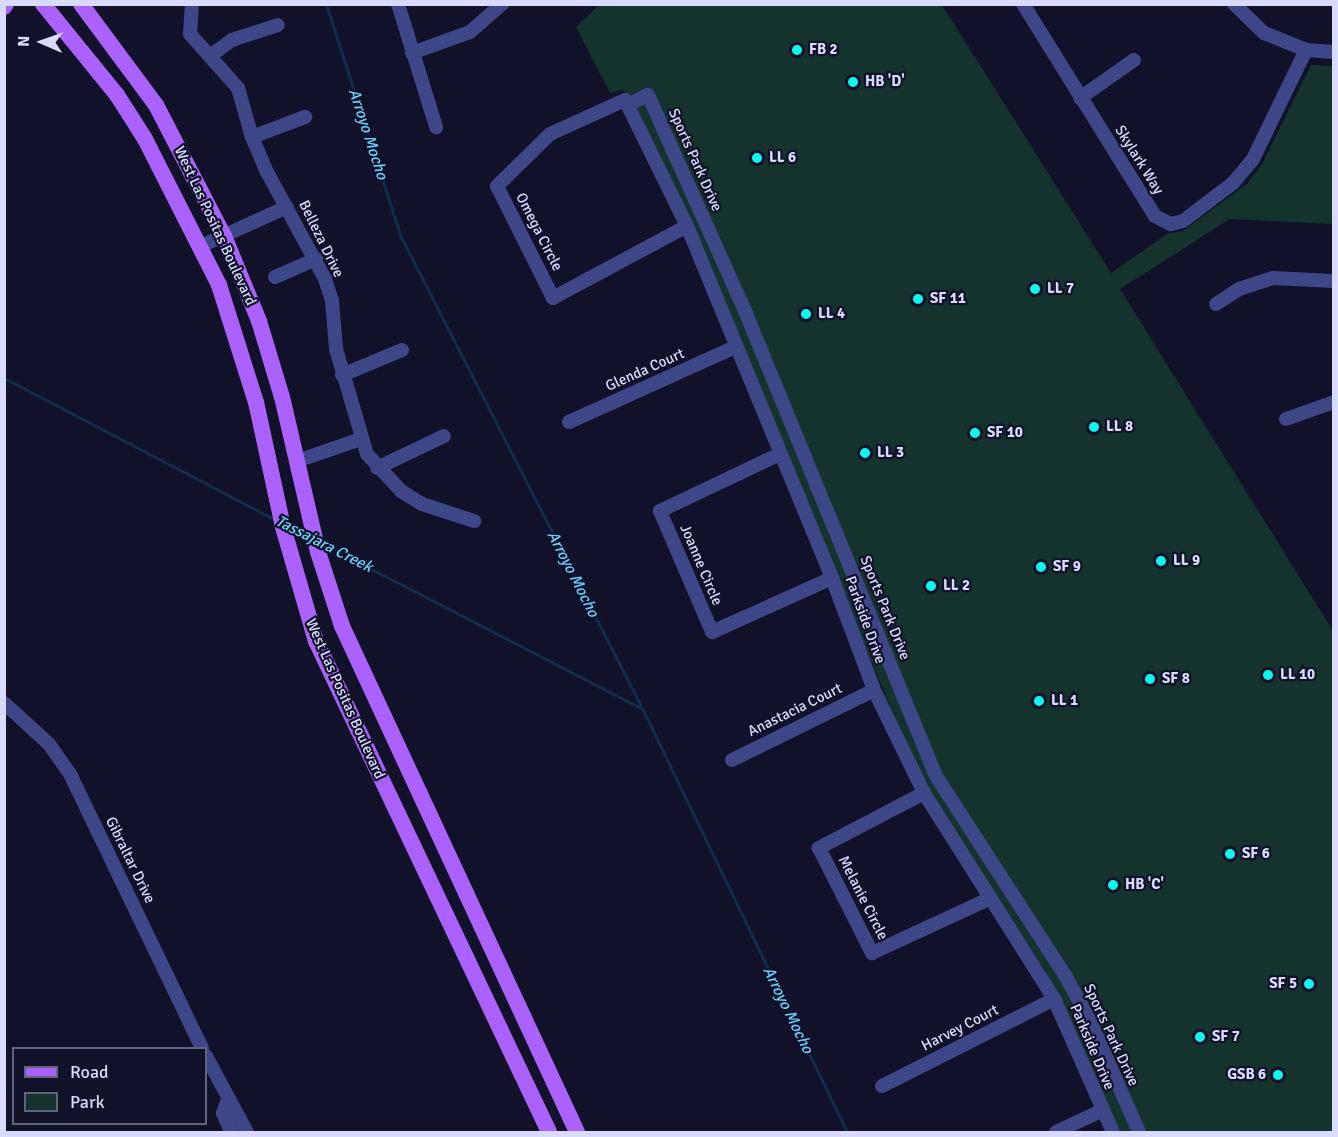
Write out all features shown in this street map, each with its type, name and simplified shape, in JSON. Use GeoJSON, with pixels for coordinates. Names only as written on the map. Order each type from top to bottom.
{"type":"FeatureCollection","features":[{"type":"Feature","properties":{"kind":"main road","name":"West Las Positas Boulevard"},"geometry":{"type":"LineString","coordinates":[[43,4],[117,95],[171,185],[201,246],[237,338],[256,402],[283,527],[307,613],[341,698],[549,1132]]}},
{"type":"Feature","properties":{"kind":"main road","name":"West Las Positas Boulevard"},"geometry":{"type":"LineString","coordinates":[[81,4],[156,105],[224,236],[259,321],[297,460],[318,552],[342,626],[577,1132]]}},
{"type":"Feature","properties":{"kind":"street","name":"Belleza Drive"},"geometry":{"type":"LineString","coordinates":[[192,4],[190,34],[238,88],[252,138],[316,260],[332,301],[342,375],[361,439],[377,468],[401,491],[422,504],[474,520]]}},
{"type":"Feature","properties":{"kind":"street"},"geometry":{"type":"LineString","coordinates":[[398,4],[436,127]]}},
{"type":"Feature","properties":{"kind":"street"},"geometry":{"type":"LineString","coordinates":[[412,53],[470,32],[502,4]]}},
{"type":"Feature","properties":{"kind":"street","name":"Skylark Way"},"geometry":{"type":"LineString","coordinates":[[1023,4],[1155,216],[1171,224],[1183,220],[1233,183],[1253,159],[1306,50]]}},
{"type":"Feature","properties":{"kind":"street"},"geometry":{"type":"LineString","coordinates":[[1234,4],[1264,33],[1306,50],[1334,52]]}},
{"type":"Feature","properties":{"kind":"street"},"geometry":{"type":"LineString","coordinates":[[210,56],[232,40],[278,25]]}},
{"type":"Feature","properties":{"kind":"street"},"geometry":{"type":"LineString","coordinates":[[1080,98],[1134,60]]}},
{"type":"Feature","properties":{"kind":"street","name":"Sports Park Drive"},"geometry":{"type":"LineString","coordinates":[[626,102],[648,95],[745,311],[936,776],[1066,977],[1091,1023],[1139,1132]]}},
{"type":"Feature","properties":{"kind":"street","name":"Parkside Drive"},"geometry":{"type":"LineString","coordinates":[[626,102],[687,226],[832,578],[874,690],[924,793],[1054,999],[1101,1111],[1113,1132]]}},
{"type":"Feature","properties":{"kind":"street","name":"Omega Circle"},"geometry":{"type":"LineString","coordinates":[[626,102],[550,134],[497,186],[553,298],[687,226]]}},
{"type":"Feature","properties":{"kind":"street"},"geometry":{"type":"LineString","coordinates":[[252,138],[305,117]]}},
{"type":"Feature","properties":{"kind":"street"},"geometry":{"type":"LineString","coordinates":[[201,246],[287,207]]}},
{"type":"Feature","properties":{"kind":"street"},"geometry":{"type":"LineString","coordinates":[[275,277],[316,260]]}},
{"type":"Feature","properties":{"kind":"street"},"geometry":{"type":"LineString","coordinates":[[1216,304],[1239,289],[1273,278],[1334,281]]}},
{"type":"Feature","properties":{"kind":"street","name":"Glenda Court"},"geometry":{"type":"LineString","coordinates":[[569,422],[735,347]]}},
{"type":"Feature","properties":{"kind":"street"},"geometry":{"type":"LineString","coordinates":[[342,375],[402,350]]}},
{"type":"Feature","properties":{"kind":"street"},"geometry":{"type":"LineString","coordinates":[[1286,419],[1334,402]]}},
{"type":"Feature","properties":{"kind":"street"},"geometry":{"type":"LineString","coordinates":[[377,468],[444,436]]}},
{"type":"Feature","properties":{"kind":"street"},"geometry":{"type":"LineString","coordinates":[[297,460],[361,439]]}},
{"type":"Feature","properties":{"kind":"street","name":"Joanne Circle"},"geometry":{"type":"LineString","coordinates":[[780,454],[660,511],[712,632],[832,578]]}},
{"type":"Feature","properties":{"kind":"street","name":"Anastacia Court"},"geometry":{"type":"LineString","coordinates":[[732,760],[874,690]]}},
{"type":"Feature","properties":{"kind":"street","name":"Gibraltar Drive"},"geometry":{"type":"LineString","coordinates":[[4,703],[42,736],[70,776],[202,1047]]}},
{"type":"Feature","properties":{"kind":"street","name":"Melanie Circle"},"geometry":{"type":"LineString","coordinates":[[924,793],[819,848],[872,953],[989,899]]}},
{"type":"Feature","properties":{"kind":"street","name":"Harvey Court"},"geometry":{"type":"LineString","coordinates":[[882,1086],[1054,999]]}},
{"type":"Feature","properties":{"kind":"street"},"geometry":{"type":"LineString","coordinates":[[207,1058],[227,1102],[236,1108],[246,1132]]}},
{"type":"Feature","properties":{"kind":"street"},"geometry":{"type":"LineString","coordinates":[[227,1102],[224,1113],[231,1132]]}},
{"type":"Feature","properties":{"kind":"street"},"geometry":{"type":"LineString","coordinates":[[1056,1132],[1101,1111]]}},
{"type":"Feature","properties":{"kind":"green space"},"geometry":{"type":"Polygon","coordinates":[[[599,5],[942,5],[1111,273],[1167,234],[1183,231],[1248,183],[1262,164],[1311,65],[1333,66],[1333,224],[1230,219],[1120,289],[1333,631],[1333,1132],[1120,1132],[1044,969],[927,789],[909,752],[775,428],[635,109],[633,98],[622,90],[610,93],[576,27],[599,5]]]}},
{"type":"Feature","properties":{"kind":"waterway","name":"Arroyo Mocho"},"geometry":{"type":"LineString","coordinates":[[326,4],[401,237],[643,710],[847,1132]]}},
{"type":"Feature","properties":{"kind":"waterway","name":"Tassajara Creek"},"geometry":{"type":"LineString","coordinates":[[4,378],[274,519]]}},
{"type":"Feature","properties":{"kind":"waterway","name":"Tassajara Creek"},"geometry":{"type":"LineString","coordinates":[[288,526],[309,537]]}},
{"type":"Feature","properties":{"kind":"waterway","name":"Tassajara Creek"},"geometry":{"type":"LineString","coordinates":[[323,544],[642,709]]}},
{"type":"Feature","properties":{"kind":"place","name":"FB 2"},"geometry":{"type":"Point","coordinates":[797,50]}},
{"type":"Feature","properties":{"kind":"place","name":"HB 'D'"},"geometry":{"type":"Point","coordinates":[853,82]}},
{"type":"Feature","properties":{"kind":"place","name":"LL 6"},"geometry":{"type":"Point","coordinates":[757,158]}},
{"type":"Feature","properties":{"kind":"place","name":"LL 7"},"geometry":{"type":"Point","coordinates":[1035,289]}},
{"type":"Feature","properties":{"kind":"place","name":"SF 11"},"geometry":{"type":"Point","coordinates":[918,299]}},
{"type":"Feature","properties":{"kind":"place","name":"LL 4"},"geometry":{"type":"Point","coordinates":[806,314]}},
{"type":"Feature","properties":{"kind":"place","name":"LL 8"},"geometry":{"type":"Point","coordinates":[1094,427]}},
{"type":"Feature","properties":{"kind":"place","name":"SF 10"},"geometry":{"type":"Point","coordinates":[975,433]}},
{"type":"Feature","properties":{"kind":"place","name":"LL 3"},"geometry":{"type":"Point","coordinates":[865,453]}},
{"type":"Feature","properties":{"kind":"place","name":"LL 9"},"geometry":{"type":"Point","coordinates":[1161,561]}},
{"type":"Feature","properties":{"kind":"place","name":"SF 9"},"geometry":{"type":"Point","coordinates":[1041,567]}},
{"type":"Feature","properties":{"kind":"place","name":"LL 2"},"geometry":{"type":"Point","coordinates":[931,586]}},
{"type":"Feature","properties":{"kind":"place","name":"LL 10"},"geometry":{"type":"Point","coordinates":[1268,675]}},
{"type":"Feature","properties":{"kind":"place","name":"SF 8"},"geometry":{"type":"Point","coordinates":[1150,679]}},
{"type":"Feature","properties":{"kind":"place","name":"LL 1"},"geometry":{"type":"Point","coordinates":[1039,701]}},
{"type":"Feature","properties":{"kind":"place","name":"SF 6"},"geometry":{"type":"Point","coordinates":[1230,854]}},
{"type":"Feature","properties":{"kind":"place","name":"HB 'C'"},"geometry":{"type":"Point","coordinates":[1113,885]}},
{"type":"Feature","properties":{"kind":"place","name":"SF 5"},"geometry":{"type":"Point","coordinates":[1309,984]}},
{"type":"Feature","properties":{"kind":"place","name":"SF 7"},"geometry":{"type":"Point","coordinates":[1200,1037]}},
{"type":"Feature","properties":{"kind":"place","name":"GSB 6"},"geometry":{"type":"Point","coordinates":[1278,1075]}}]}
